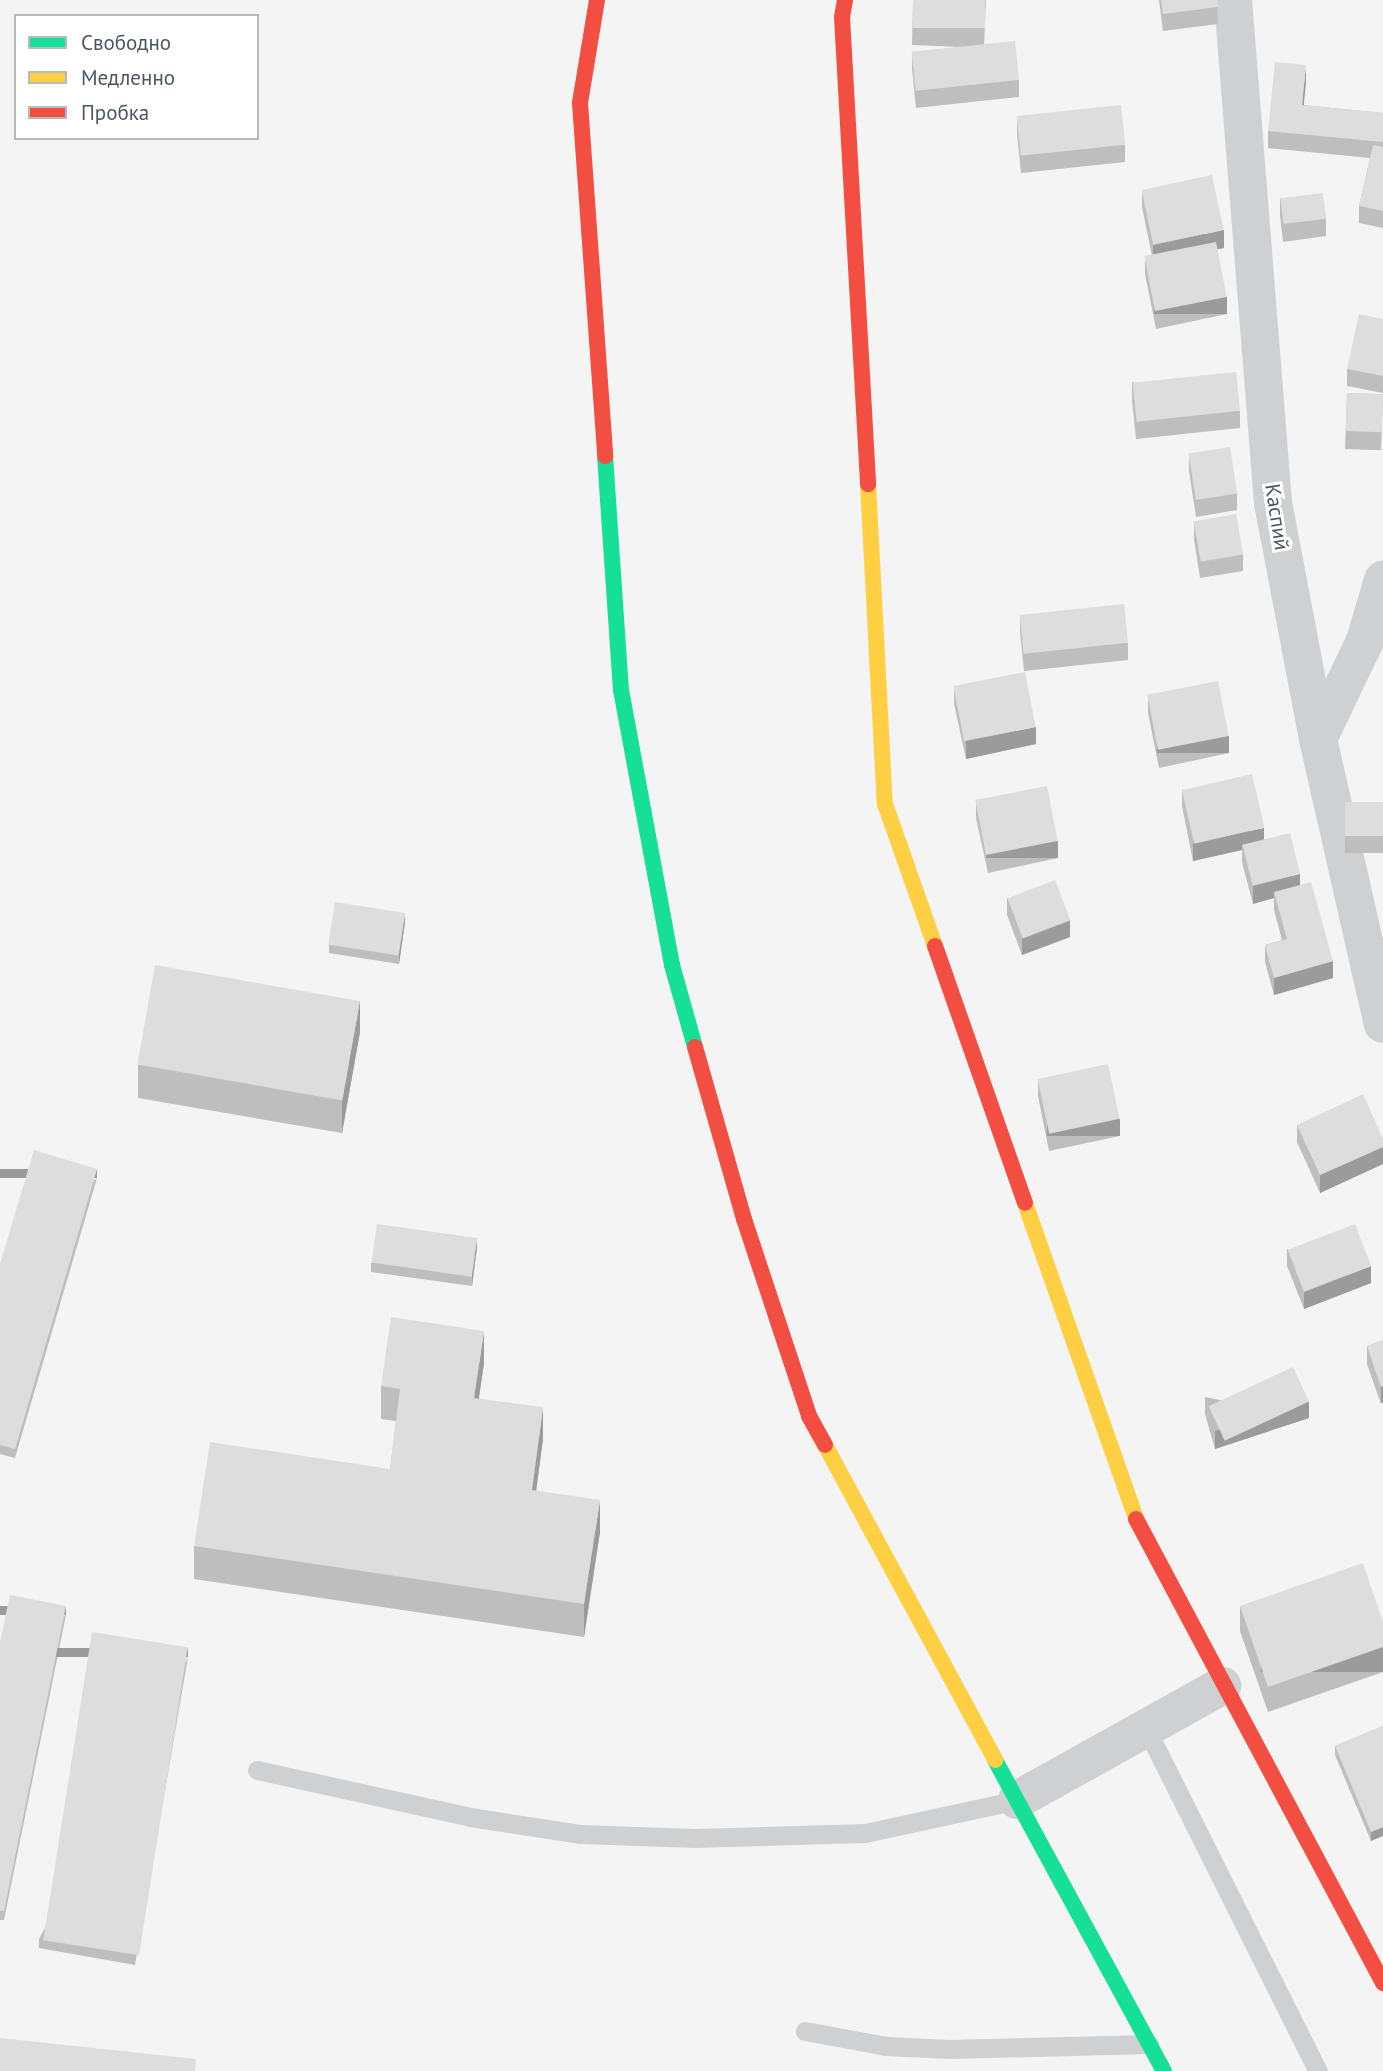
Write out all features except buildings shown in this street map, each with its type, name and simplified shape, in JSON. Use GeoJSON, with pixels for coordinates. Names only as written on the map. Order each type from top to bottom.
{"type":"FeatureCollection","features":[{"type":"Feature","properties":{"kind":"main road"},"geometry":{"type":"LineString","coordinates":[[597,0],[580,103],[621,690],[671,965],[744,1219],[809,1416],[1164,2071]]}},
{"type":"Feature","properties":{"kind":"main road"},"geometry":{"type":"LineString","coordinates":[[845,0],[842,17],[885,804],[1132,1511],[1222,1686],[1383,1983]]}},
{"type":"Feature","properties":{"kind":"street","name":"Каспий"},"geometry":{"type":"LineString","coordinates":[[1233,0],[1273,503],[1318,739],[1383,1024]]}},
{"type":"Feature","properties":{"kind":"street"},"geometry":{"type":"LineString","coordinates":[[1318,739],[1365,641],[1383,580]]}},
{"type":"Feature","properties":{"kind":"street"},"geometry":{"type":"LineString","coordinates":[[1017,1800],[1222,1686]]}},
{"type":"Feature","properties":{"kind":"lane"},"geometry":{"type":"LineString","coordinates":[[1146,1728],[1318,2071]]}},
{"type":"Feature","properties":{"kind":"lane"},"geometry":{"type":"LineString","coordinates":[[257,1770],[470,1817],[593,1835],[695,1838],[865,1833],[1017,1800]]}},
{"type":"Feature","properties":{"kind":"lane"},"geometry":{"type":"LineString","coordinates":[[805,2031],[886,2046],[949,2049],[1149,2043]]}},
{"type":"Feature","properties":{"kind":"traffic: fast"},"geometry":{"type":"LineString","coordinates":[[605,456],[621,690],[672,965],[695,1047]]}},
{"type":"Feature","properties":{"kind":"traffic: fast"},"geometry":{"type":"LineString","coordinates":[[995,1760],[1164,2071]]}},
{"type":"Feature","properties":{"kind":"traffic: slow"},"geometry":{"type":"LineString","coordinates":[[868,484],[885,804],[935,946]]}},
{"type":"Feature","properties":{"kind":"traffic: slow"},"geometry":{"type":"LineString","coordinates":[[1025,1203],[1136,1519]]}},
{"type":"Feature","properties":{"kind":"traffic: slow"},"geometry":{"type":"LineString","coordinates":[[825,1445],[995,1760]]}},
{"type":"Feature","properties":{"kind":"traffic: jam"},"geometry":{"type":"LineString","coordinates":[[597,0],[580,103],[605,456]]}},
{"type":"Feature","properties":{"kind":"traffic: jam"},"geometry":{"type":"LineString","coordinates":[[845,0],[842,17],[868,484]]}},
{"type":"Feature","properties":{"kind":"traffic: jam"},"geometry":{"type":"LineString","coordinates":[[935,946],[1025,1203]]}},
{"type":"Feature","properties":{"kind":"traffic: jam"},"geometry":{"type":"LineString","coordinates":[[695,1047],[744,1219],[809,1416],[825,1445]]}},
{"type":"Feature","properties":{"kind":"traffic: jam"},"geometry":{"type":"LineString","coordinates":[[1136,1519],[1383,1983]]}}]}
